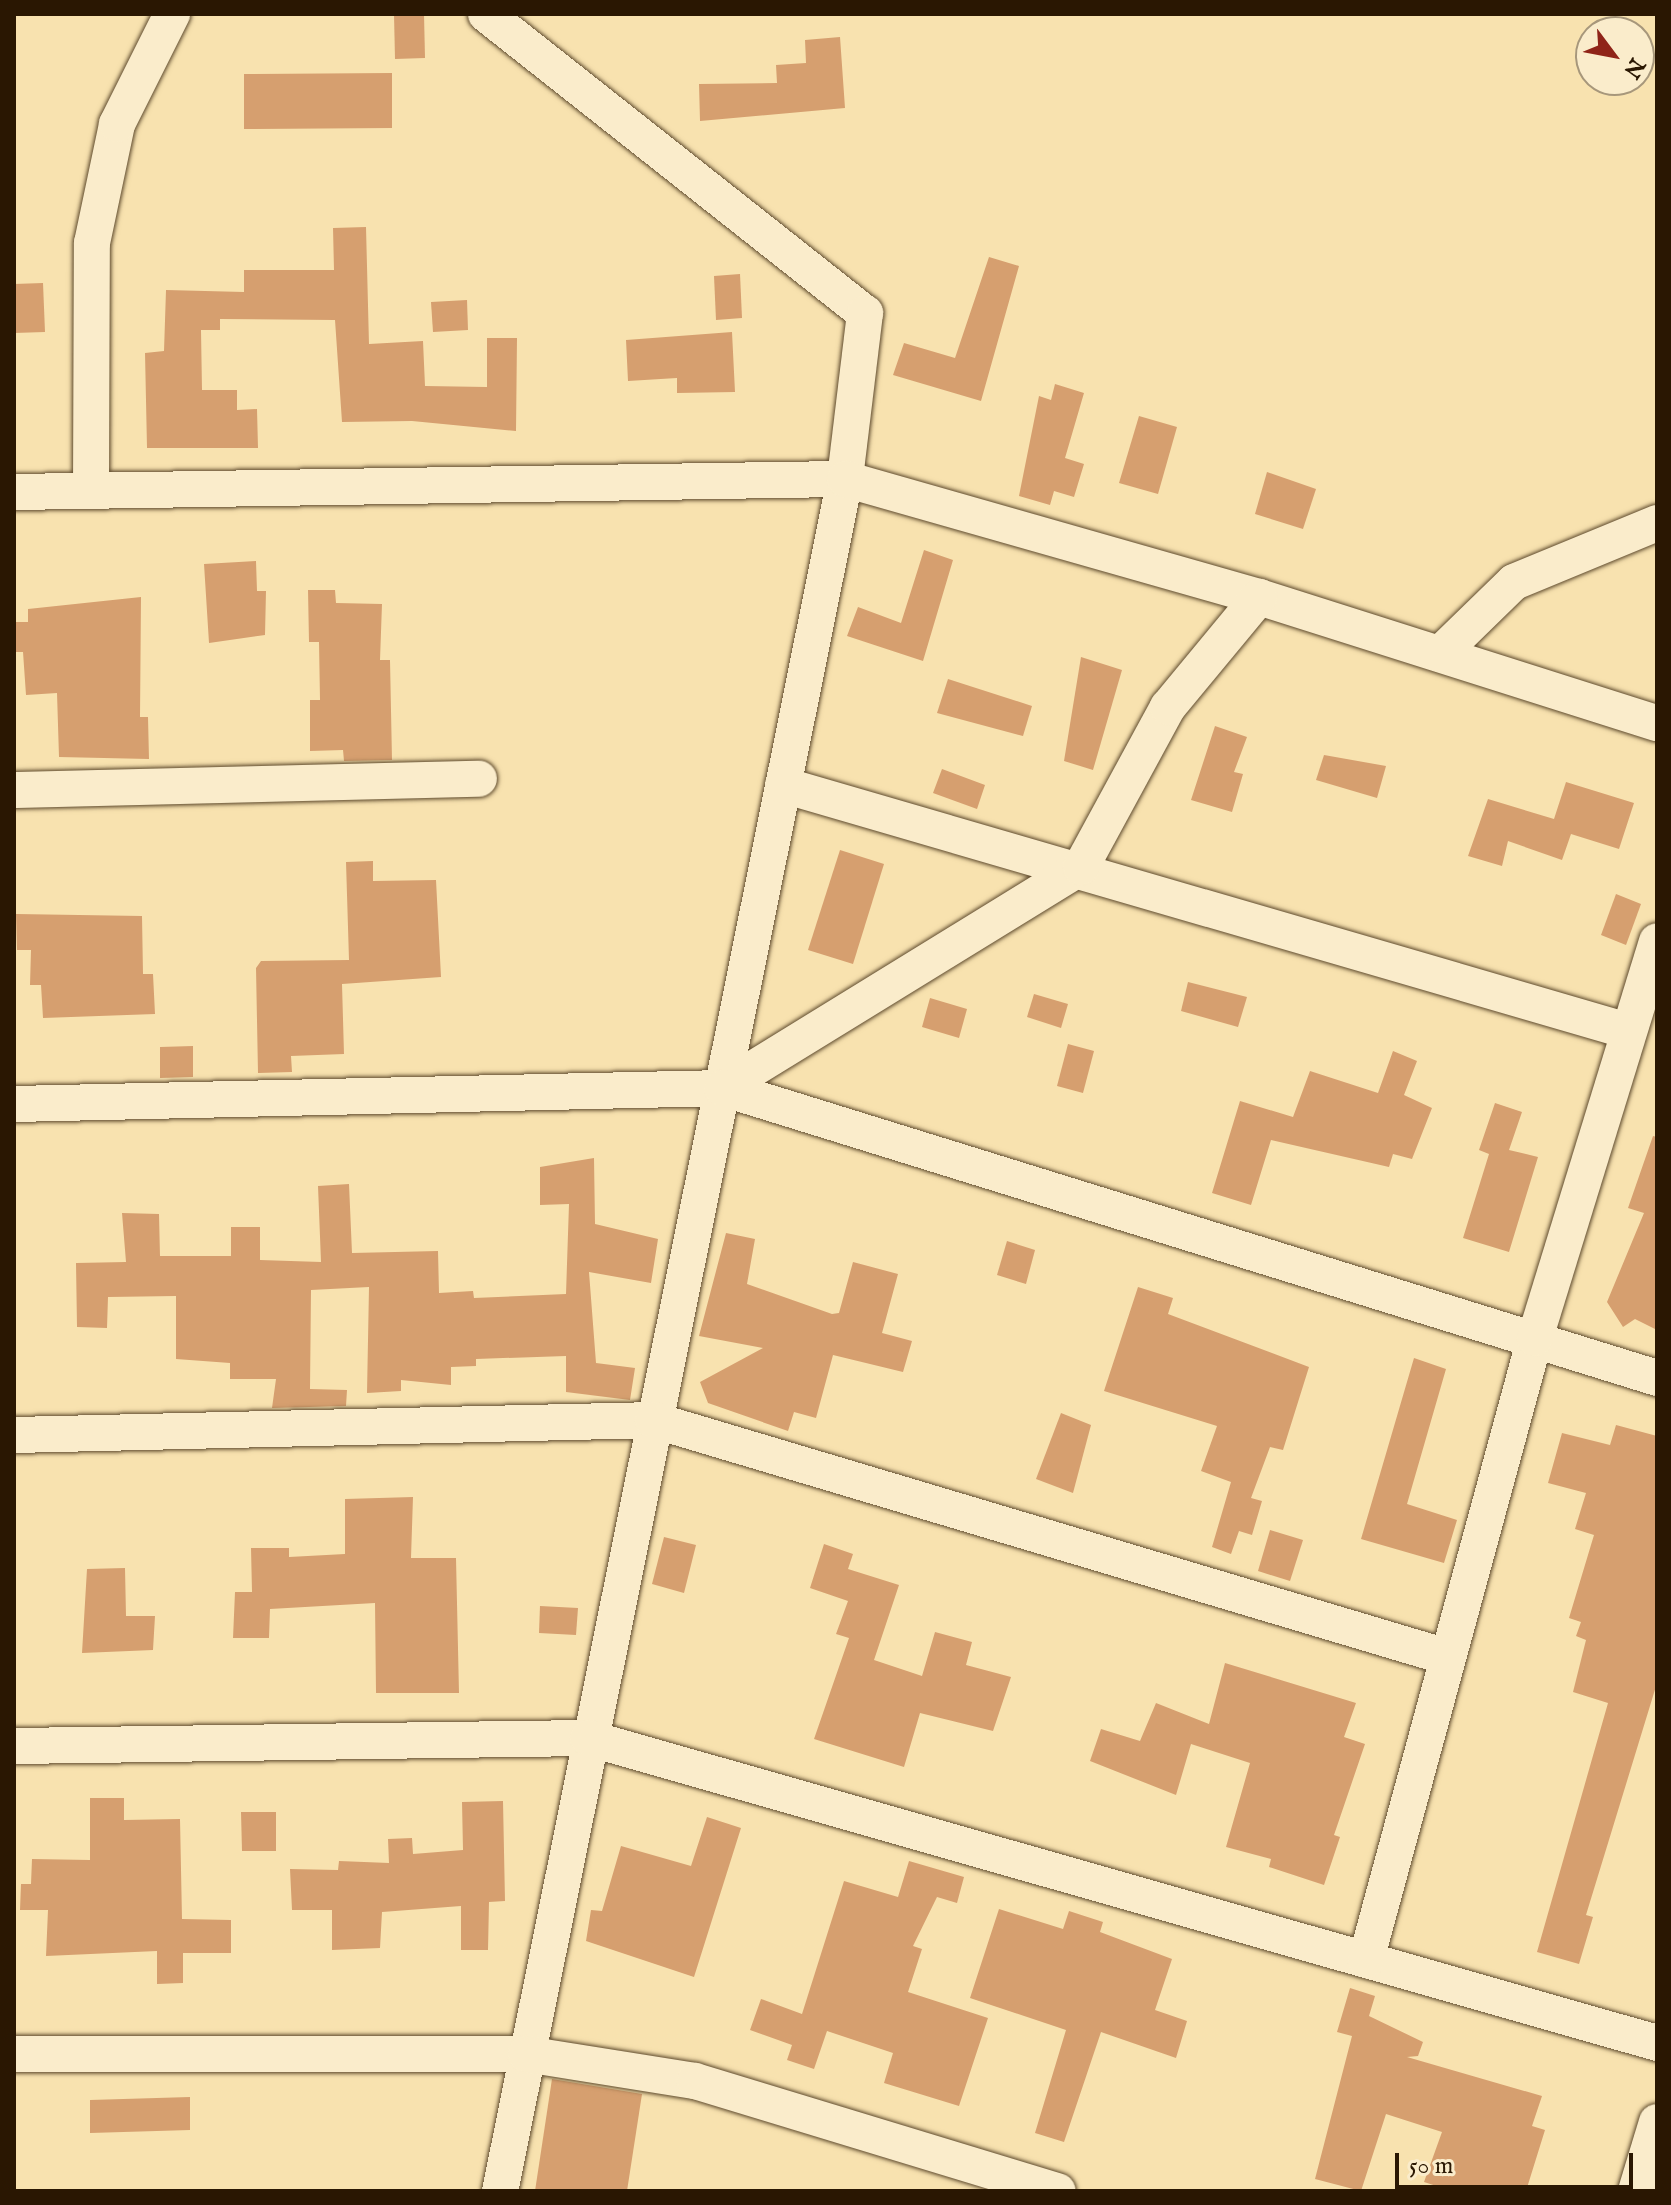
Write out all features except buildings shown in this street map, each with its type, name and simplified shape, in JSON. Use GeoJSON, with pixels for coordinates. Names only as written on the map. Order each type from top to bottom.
{"type":"FeatureCollection","features":[{"type":"Feature","properties":{"kind":"street"},"geometry":{"type":"LineString","coordinates":[[91,490],[92,243],[117,124],[172,14]]}},
{"type":"Feature","properties":{"kind":"street"},"geometry":{"type":"LineString","coordinates":[[486,14],[865,313],[845,479],[588,1738],[500,2191]]}},
{"type":"Feature","properties":{"kind":"street"},"geometry":{"type":"LineString","coordinates":[[14,492],[845,479],[1259,597],[1657,723]]}},
{"type":"Feature","properties":{"kind":"street"},"geometry":{"type":"LineString","coordinates":[[1440,654],[1514,582],[1657,523]]}},
{"type":"Feature","properties":{"kind":"street"},"geometry":{"type":"LineString","coordinates":[[722,1088],[1081,867],[1168,707],[1259,597]]}},
{"type":"Feature","properties":{"kind":"street"},"geometry":{"type":"LineString","coordinates":[[14,790],[479,779]]}},
{"type":"Feature","properties":{"kind":"street"},"geometry":{"type":"LineString","coordinates":[[783,785],[1081,867],[1628,1031]]}},
{"type":"Feature","properties":{"kind":"street"},"geometry":{"type":"LineString","coordinates":[[1366,1960],[1535,1338],[1657,941]]}},
{"type":"Feature","properties":{"kind":"street"},"geometry":{"type":"LineString","coordinates":[[14,1104],[722,1088],[1657,1378]]}},
{"type":"Feature","properties":{"kind":"street"},"geometry":{"type":"LineString","coordinates":[[14,1435],[653,1420],[1447,1657]]}},
{"type":"Feature","properties":{"kind":"street"},"geometry":{"type":"LineString","coordinates":[[14,1746],[588,1738],[1657,2043]]}},
{"type":"Feature","properties":{"kind":"street"},"geometry":{"type":"LineString","coordinates":[[14,2054],[526,2054],[695,2081],[1058,2191]]}},
{"type":"Feature","properties":{"kind":"street"},"geometry":{"type":"LineString","coordinates":[[1636,2191],[1657,2122]]}}]}
